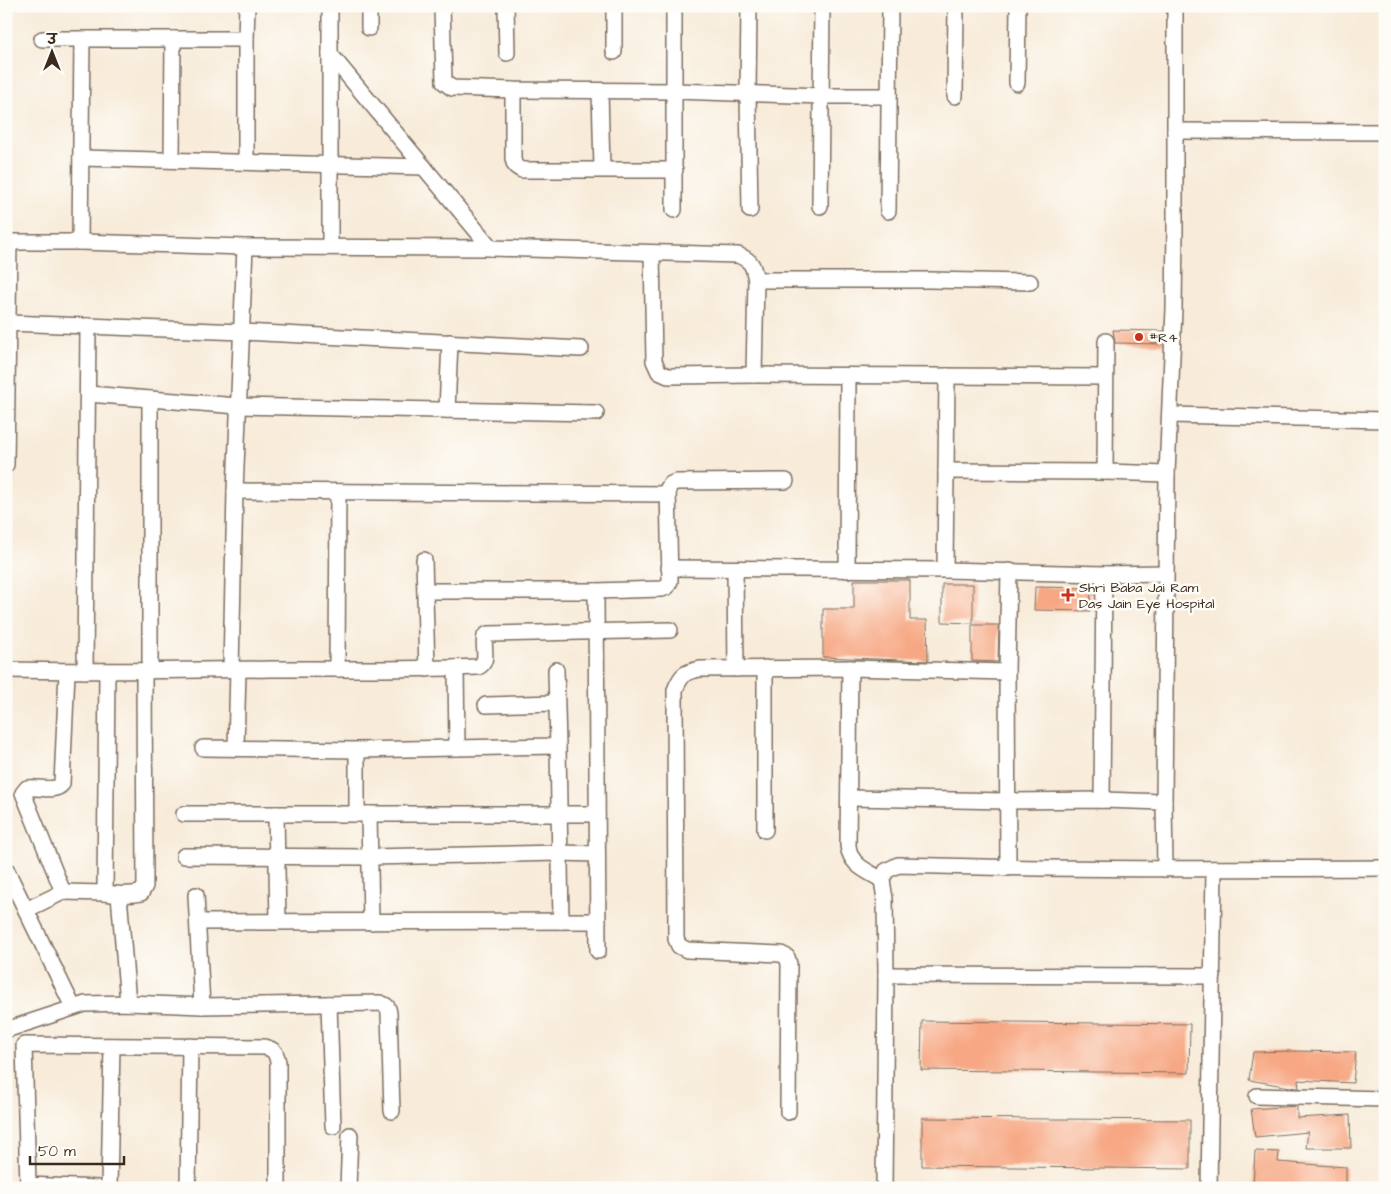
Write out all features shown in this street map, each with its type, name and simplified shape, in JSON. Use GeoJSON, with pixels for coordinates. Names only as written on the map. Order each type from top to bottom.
{"type":"FeatureCollection","features":[{"type":"Feature","properties":{"kind":"street"},"geometry":{"type":"LineString","coordinates":[[246,162],[247,6]]}},
{"type":"Feature","properties":{"kind":"street"},"geometry":{"type":"LineString","coordinates":[[330,6],[330,247]]}},
{"type":"Feature","properties":{"kind":"street"},"geometry":{"type":"LineString","coordinates":[[369,6],[369,28]]}},
{"type":"Feature","properties":{"kind":"street"},"geometry":{"type":"LineString","coordinates":[[442,6],[444,82],[452,88],[890,96]]}},
{"type":"Feature","properties":{"kind":"street"},"geometry":{"type":"LineString","coordinates":[[506,6],[507,53]]}},
{"type":"Feature","properties":{"kind":"street"},"geometry":{"type":"LineString","coordinates":[[614,6],[614,52]]}},
{"type":"Feature","properties":{"kind":"street"},"geometry":{"type":"LineString","coordinates":[[674,6],[674,210]]}},
{"type":"Feature","properties":{"kind":"street"},"geometry":{"type":"LineString","coordinates":[[749,6],[750,210]]}},
{"type":"Feature","properties":{"kind":"street"},"geometry":{"type":"LineString","coordinates":[[820,206],[822,6]]}},
{"type":"Feature","properties":{"kind":"street"},"geometry":{"type":"LineString","coordinates":[[888,211],[890,6]]}},
{"type":"Feature","properties":{"kind":"street"},"geometry":{"type":"LineString","coordinates":[[955,96],[956,6]]}},
{"type":"Feature","properties":{"kind":"street"},"geometry":{"type":"LineString","coordinates":[[1017,83],[1018,6]]}},
{"type":"Feature","properties":{"kind":"street"},"geometry":{"type":"LineString","coordinates":[[1165,869],[1167,474],[1174,282],[1175,6]]}},
{"type":"Feature","properties":{"kind":"street"},"geometry":{"type":"LineString","coordinates":[[80,242],[82,39]]}},
{"type":"Feature","properties":{"kind":"street"},"geometry":{"type":"LineString","coordinates":[[172,160],[173,39]]}},
{"type":"Feature","properties":{"kind":"street"},"geometry":{"type":"LineString","coordinates":[[42,40],[246,40]]}},
{"type":"Feature","properties":{"kind":"street"},"geometry":{"type":"LineString","coordinates":[[330,54],[491,248]]}},
{"type":"Feature","properties":{"kind":"street"},"geometry":{"type":"LineString","coordinates":[[512,90],[513,158],[516,168],[522,170],[675,170]]}},
{"type":"Feature","properties":{"kind":"street"},"geometry":{"type":"LineString","coordinates":[[600,91],[602,169]]}},
{"type":"Feature","properties":{"kind":"street"},"geometry":{"type":"LineString","coordinates":[[1175,131],[1385,132]]}},
{"type":"Feature","properties":{"kind":"street"},"geometry":{"type":"LineString","coordinates":[[81,158],[424,167]]}},
{"type":"Feature","properties":{"kind":"street"},"geometry":{"type":"LineString","coordinates":[[6,465],[9,324],[8,242],[80,242],[245,247],[491,248],[738,255],[747,259],[753,267],[756,280],[754,375]]}},
{"type":"Feature","properties":{"kind":"street"},"geometry":{"type":"LineString","coordinates":[[236,748],[234,670],[235,491],[245,247]]}},
{"type":"Feature","properties":{"kind":"street"},"geometry":{"type":"LineString","coordinates":[[652,253],[654,361],[659,372],[668,376],[1105,377]]}},
{"type":"Feature","properties":{"kind":"street"},"geometry":{"type":"LineString","coordinates":[[756,280],[1030,282]]}},
{"type":"Feature","properties":{"kind":"street"},"geometry":{"type":"LineString","coordinates":[[9,324],[242,332],[581,349]]}},
{"type":"Feature","properties":{"kind":"street"},"geometry":{"type":"LineString","coordinates":[[85,671],[88,326]]}},
{"type":"Feature","properties":{"kind":"street"},"geometry":{"type":"LineString","coordinates":[[1105,472],[1106,341]]}},
{"type":"Feature","properties":{"kind":"street"},"geometry":{"type":"LineString","coordinates":[[447,410],[450,342]]}},
{"type":"Feature","properties":{"kind":"street"},"geometry":{"type":"LineString","coordinates":[[847,570],[848,376]]}},
{"type":"Feature","properties":{"kind":"street"},"geometry":{"type":"LineString","coordinates":[[945,570],[947,376]]}},
{"type":"Feature","properties":{"kind":"street"},"geometry":{"type":"LineString","coordinates":[[88,394],[238,406],[596,413]]}},
{"type":"Feature","properties":{"kind":"street"},"geometry":{"type":"LineString","coordinates":[[26,910],[63,892],[141,893],[145,886],[150,399]]}},
{"type":"Feature","properties":{"kind":"street"},"geometry":{"type":"LineString","coordinates":[[1170,416],[1385,420]]}},
{"type":"Feature","properties":{"kind":"street"},"geometry":{"type":"LineString","coordinates":[[946,471],[1167,474]]}},
{"type":"Feature","properties":{"kind":"street"},"geometry":{"type":"LineString","coordinates":[[425,591],[662,589],[667,587],[670,581],[668,488],[671,484],[676,482],[786,481]]}},
{"type":"Feature","properties":{"kind":"street"},"geometry":{"type":"LineString","coordinates":[[235,491],[668,494]]}},
{"type":"Feature","properties":{"kind":"street"},"geometry":{"type":"LineString","coordinates":[[337,669],[338,492]]}},
{"type":"Feature","properties":{"kind":"street"},"geometry":{"type":"LineString","coordinates":[[424,560],[427,669]]}},
{"type":"Feature","properties":{"kind":"street"},"geometry":{"type":"LineString","coordinates":[[669,568],[945,570],[1104,574],[1166,573]]}},
{"type":"Feature","properties":{"kind":"street"},"geometry":{"type":"LineString","coordinates":[[735,569],[736,669]]}},
{"type":"Feature","properties":{"kind":"street"},"geometry":{"type":"LineString","coordinates":[[1008,868],[1007,672],[1009,572]]}},
{"type":"Feature","properties":{"kind":"street"},"geometry":{"type":"LineString","coordinates":[[1102,800],[1104,574]]}},
{"type":"Feature","properties":{"kind":"street"},"geometry":{"type":"LineString","coordinates":[[596,591],[598,951]]}},
{"type":"Feature","properties":{"kind":"street"},"geometry":{"type":"LineString","coordinates":[[6,670],[67,672],[478,667],[485,660],[484,640],[488,634],[670,630]]}},
{"type":"Feature","properties":{"kind":"street"},"geometry":{"type":"LineString","coordinates":[[456,668],[457,748]]}},
{"type":"Feature","properties":{"kind":"street"},"geometry":{"type":"LineString","coordinates":[[765,668],[765,830]]}},
{"type":"Feature","properties":{"kind":"street"},"geometry":{"type":"LineString","coordinates":[[788,1112],[789,964],[787,958],[781,954],[687,950],[679,946],[676,939],[675,690],[679,678],[688,672],[700,669],[850,668],[1007,672]]}},
{"type":"Feature","properties":{"kind":"street"},"geometry":{"type":"LineString","coordinates":[[850,668],[848,846],[850,856],[856,864],[882,880]]}},
{"type":"Feature","properties":{"kind":"street"},"geometry":{"type":"LineString","coordinates":[[556,670],[561,921]]}},
{"type":"Feature","properties":{"kind":"street"},"geometry":{"type":"LineString","coordinates":[[107,671],[112,894],[128,1003]]}},
{"type":"Feature","properties":{"kind":"street"},"geometry":{"type":"LineString","coordinates":[[63,892],[23,793],[27,788],[55,789],[62,784],[67,672]]}},
{"type":"Feature","properties":{"kind":"street"},"geometry":{"type":"LineString","coordinates":[[486,704],[556,703]]}},
{"type":"Feature","properties":{"kind":"street"},"geometry":{"type":"LineString","coordinates":[[203,748],[357,750],[558,746]]}},
{"type":"Feature","properties":{"kind":"street"},"geometry":{"type":"LineString","coordinates":[[357,750],[363,814],[370,857],[371,922]]}},
{"type":"Feature","properties":{"kind":"street"},"geometry":{"type":"LineString","coordinates":[[850,798],[1164,802]]}},
{"type":"Feature","properties":{"kind":"street"},"geometry":{"type":"LineString","coordinates":[[184,814],[597,814]]}},
{"type":"Feature","properties":{"kind":"street"},"geometry":{"type":"LineString","coordinates":[[276,814],[278,922]]}},
{"type":"Feature","properties":{"kind":"street"},"geometry":{"type":"LineString","coordinates":[[184,856],[370,857],[559,853],[597,854]]}},
{"type":"Feature","properties":{"kind":"street"},"geometry":{"type":"LineString","coordinates":[[884,1188],[886,975],[885,899],[882,880],[886,870],[898,865],[1165,869],[1385,868]]}},
{"type":"Feature","properties":{"kind":"street"},"geometry":{"type":"LineString","coordinates":[[6,869],[73,1007]]}},
{"type":"Feature","properties":{"kind":"street"},"geometry":{"type":"LineString","coordinates":[[1209,1188],[1214,869]]}},
{"type":"Feature","properties":{"kind":"street"},"geometry":{"type":"LineString","coordinates":[[196,894],[202,1006]]}},
{"type":"Feature","properties":{"kind":"street"},"geometry":{"type":"LineString","coordinates":[[198,922],[598,921]]}},
{"type":"Feature","properties":{"kind":"street"},"geometry":{"type":"LineString","coordinates":[[886,975],[1213,976]]}},
{"type":"Feature","properties":{"kind":"street"},"geometry":{"type":"LineString","coordinates":[[6,1030],[85,1004],[128,1003],[202,1006],[386,1004],[388,1008],[392,1111]]}},
{"type":"Feature","properties":{"kind":"street"},"geometry":{"type":"LineString","coordinates":[[329,1004],[333,1126]]}},
{"type":"Feature","properties":{"kind":"street"},"geometry":{"type":"LineString","coordinates":[[98,1188],[28,1185],[24,1045],[264,1047],[273,1049],[277,1055],[278,1062],[278,1188]]}},
{"type":"Feature","properties":{"kind":"street"},"geometry":{"type":"LineString","coordinates":[[109,1188],[112,1046]]}},
{"type":"Feature","properties":{"kind":"street"},"geometry":{"type":"LineString","coordinates":[[188,1188],[190,1046]]}},
{"type":"Feature","properties":{"kind":"street"},"geometry":{"type":"LineString","coordinates":[[1257,1096],[1385,1099]]}},
{"type":"Feature","properties":{"kind":"street"},"geometry":{"type":"LineString","coordinates":[[348,1188],[350,1134]]}},
{"type":"Feature","properties":{"kind":"building","name":"#R4"},"geometry":{"type":"Polygon","coordinates":[[[1113,330],[1164,331],[1163,344],[1115,343],[1113,330]]]}},
{"type":"Feature","properties":{"kind":"building"},"geometry":{"type":"Polygon","coordinates":[[[854,580],[910,580],[910,620],[927,620],[928,661],[823,657],[823,609],[854,609],[854,580]]]}},
{"type":"Feature","properties":{"kind":"building"},"geometry":{"type":"Polygon","coordinates":[[[942,584],[973,584],[973,623],[942,622],[942,584]]]}},
{"type":"Feature","properties":{"kind":"building"},"geometry":{"type":"Polygon","coordinates":[[[1035,587],[1091,588],[1090,611],[1034,610],[1035,587]]]}},
{"type":"Feature","properties":{"kind":"building"},"geometry":{"type":"Polygon","coordinates":[[[972,625],[999,625],[998,662],[972,661],[972,625]]]}},
{"type":"Feature","properties":{"kind":"building"},"geometry":{"type":"Polygon","coordinates":[[[922,1021],[1190,1024],[1189,1073],[921,1070],[922,1021]]]}},
{"type":"Feature","properties":{"kind":"building"},"geometry":{"type":"Polygon","coordinates":[[[1253,1052],[1356,1052],[1353,1083],[1298,1080],[1299,1088],[1296,1088],[1249,1080],[1253,1052]]]}},
{"type":"Feature","properties":{"kind":"building"},"geometry":{"type":"Polygon","coordinates":[[[1297,1106],[1297,1118],[1350,1115],[1351,1148],[1306,1148],[1308,1132],[1255,1137],[1251,1109],[1297,1106]]]}},
{"type":"Feature","properties":{"kind":"building"},"geometry":{"type":"Polygon","coordinates":[[[922,1118],[1190,1120],[1190,1169],[922,1166],[922,1118]]]}},
{"type":"Feature","properties":{"kind":"building"},"geometry":{"type":"Polygon","coordinates":[[[1255,1151],[1279,1152],[1278,1162],[1346,1167],[1346,1188],[1305,1188],[1305,1184],[1253,1185],[1255,1151]]]}},
{"type":"Feature","properties":{"kind":"place","name":"#R4"},"geometry":{"type":"Point","coordinates":[1139,337]}},
{"type":"Feature","properties":{"kind":"place","name":"Shri Baba Jai Ram Das Jain Eye Hospital"},"geometry":{"type":"Point","coordinates":[1068,595]}}]}
